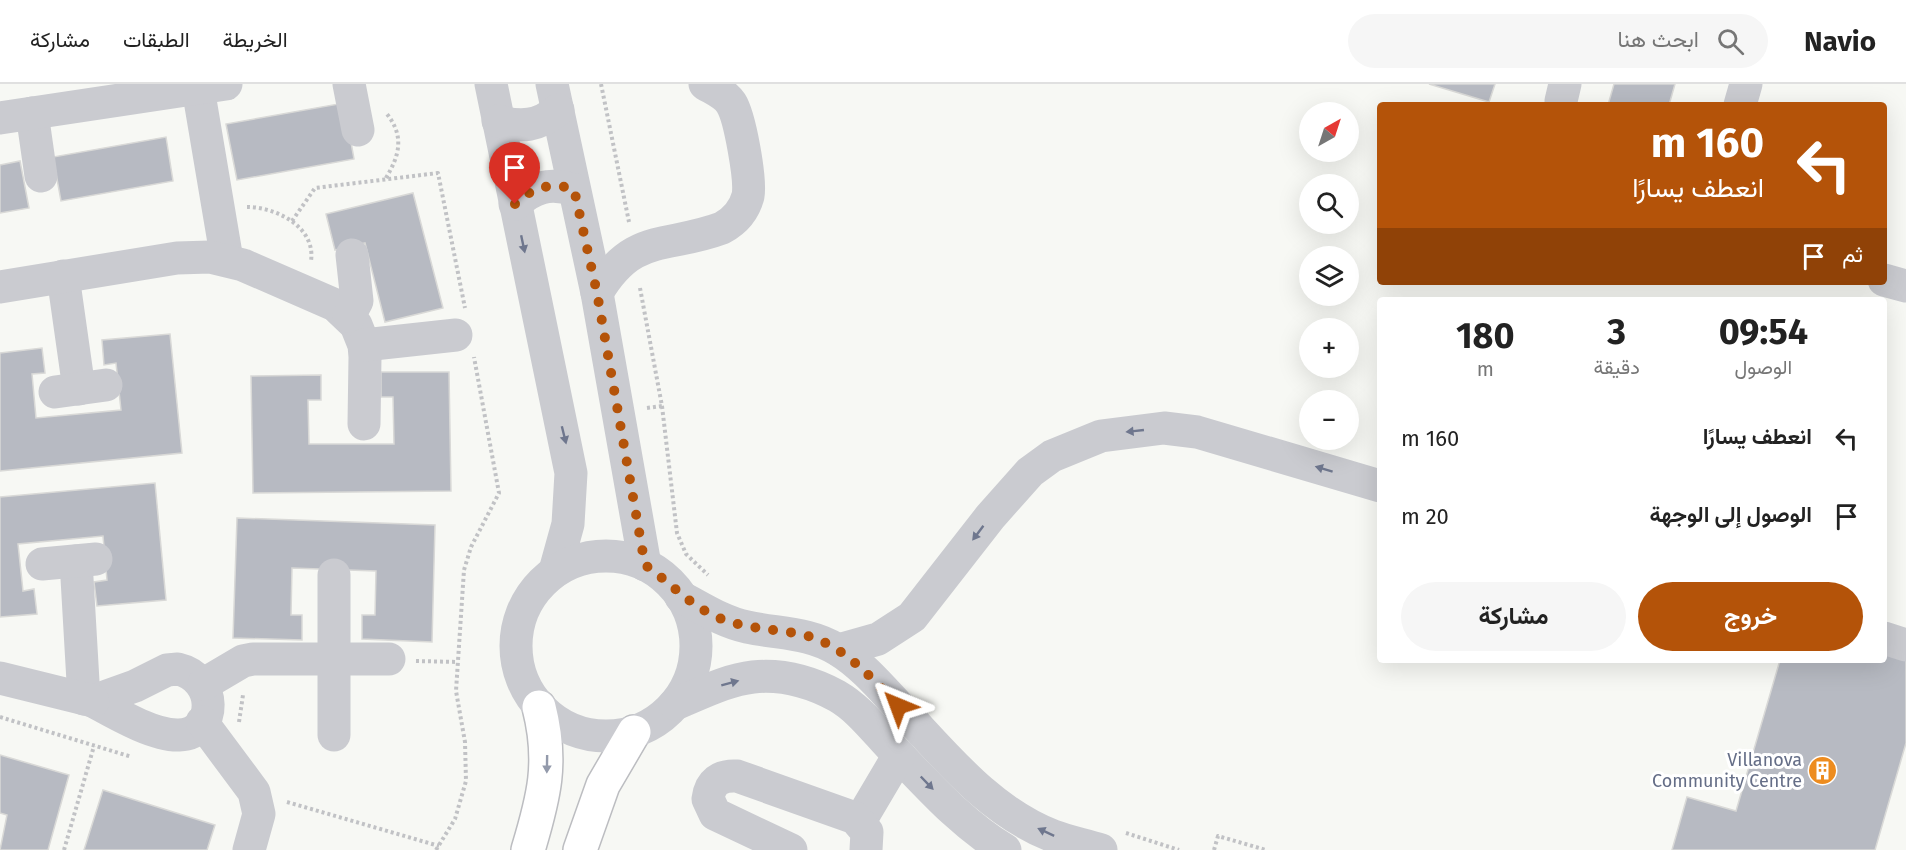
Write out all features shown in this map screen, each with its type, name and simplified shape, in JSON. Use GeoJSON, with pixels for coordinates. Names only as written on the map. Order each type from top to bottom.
{"type":"FeatureCollection","features":[{"type":"Feature","properties":{"kind":"highway"},"geometry":{"type":"LineString","coordinates":[[528,850],[547,776],[545,730],[539,707]]}},
{"type":"Feature","properties":{"kind":"highway"},"geometry":{"type":"LineString","coordinates":[[580,850],[603,785],[633,732]]}},
{"type":"Feature","properties":{"kind":"street"},"geometry":{"type":"LineString","coordinates":[[349,84],[358,130]]}},
{"type":"Feature","properties":{"kind":"street"},"geometry":{"type":"LineString","coordinates":[[491,84],[571,473],[568,524],[555,571]]}},
{"type":"Feature","properties":{"kind":"street"},"geometry":{"type":"LineString","coordinates":[[1741,102],[1746,84]]}},
{"type":"Feature","properties":{"kind":"street"},"geometry":{"type":"LineString","coordinates":[[41,176],[16,116],[212,86],[218,210],[227,260]]}},
{"type":"Feature","properties":{"kind":"street"},"geometry":{"type":"LineString","coordinates":[[597,293],[614,268],[639,246],[722,228],[731,223],[744,206],[749,185],[737,119],[725,90]]}},
{"type":"Feature","properties":{"kind":"street"},"geometry":{"type":"LineString","coordinates":[[498,121],[523,126],[536,124],[555,97]]}},
{"type":"Feature","properties":{"kind":"street"},"geometry":{"type":"LineString","coordinates":[[555,97],[597,293],[645,565]]}},
{"type":"Feature","properties":{"kind":"street"},"geometry":{"type":"LineString","coordinates":[[515,204],[536,189],[549,185],[574,189]]}},
{"type":"Feature","properties":{"kind":"street"},"geometry":{"type":"LineString","coordinates":[[582,224],[639,246]]}},
{"type":"Feature","properties":{"kind":"street"},"geometry":{"type":"LineString","coordinates":[[349,316],[357,302],[352,255]]}},
{"type":"Feature","properties":{"kind":"street"},"geometry":{"type":"LineString","coordinates":[[0,287],[177,258],[227,260],[335,306],[349,316],[356,325],[364,345],[364,424]]}},
{"type":"Feature","properties":{"kind":"street"},"geometry":{"type":"LineString","coordinates":[[63,276],[80,389]]}},
{"type":"Feature","properties":{"kind":"street"},"geometry":{"type":"LineString","coordinates":[[1887,281],[1906,286]]}},
{"type":"Feature","properties":{"kind":"street"},"geometry":{"type":"LineString","coordinates":[[364,345],[465,334]]}},
{"type":"Feature","properties":{"kind":"street"},"geometry":{"type":"LineString","coordinates":[[839,650],[878,639],[912,616],[1030,472],[1075,444],[1101,436],[1164,428],[1197,432],[1377,485]]}},
{"type":"Feature","properties":{"kind":"street"},"geometry":{"type":"LineString","coordinates":[[600,556],[623,558],[645,565],[665,578],[681,597],[691,617],[696,640],[695,663],[688,685],[675,704],[657,721],[633,732],[608,736],[583,733],[559,723],[539,707],[522,677],[517,661],[516,635],[523,610],[537,588],[555,571],[576,561],[600,556]]}},
{"type":"Feature","properties":{"kind":"street"},"geometry":{"type":"LineString","coordinates":[[42,564],[87,560],[89,700]]}},
{"type":"Feature","properties":{"kind":"street"},"geometry":{"type":"LineString","coordinates":[[334,575],[334,735]]}},
{"type":"Feature","properties":{"kind":"street"},"geometry":{"type":"LineString","coordinates":[[681,597],[718,617],[746,627],[797,633],[819,639],[839,650],[866,673],[967,779],[1022,821],[1053,836],[1112,841]]}},
{"type":"Feature","properties":{"kind":"street"},"geometry":{"type":"LineString","coordinates":[[1887,639],[1906,645]]}},
{"type":"Feature","properties":{"kind":"street"},"geometry":{"type":"LineString","coordinates":[[204,684],[243,661],[253,659],[389,659]]}},
{"type":"Feature","properties":{"kind":"street"},"geometry":{"type":"LineString","coordinates":[[0,678],[89,700],[134,722],[169,733],[188,733],[202,722],[209,704],[204,684],[189,671],[167,670],[135,686],[89,700]]}},
{"type":"Feature","properties":{"kind":"street"},"geometry":{"type":"LineString","coordinates":[[675,704],[723,684],[753,677],[783,677],[812,684],[839,697],[862,716],[962,819],[1005,850]]}},
{"type":"Feature","properties":{"kind":"street"},"geometry":{"type":"LineString","coordinates":[[202,722],[254,792],[259,814],[249,850]]}},
{"type":"Feature","properties":{"kind":"street"},"geometry":{"type":"LineString","coordinates":[[791,850],[715,814],[708,799],[713,783],[720,777],[737,776],[863,836],[899,755]]}},
{"type":"Feature","properties":{"kind":"path"},"geometry":{"type":"LineString","coordinates":[[601,84],[639,246],[680,543],[686,554],[712,578]]}},
{"type":"Feature","properties":{"kind":"path"},"geometry":{"type":"LineString","coordinates":[[284,801],[437,848],[455,819],[466,781],[465,742],[456,692],[466,560],[499,493],[465,334],[438,173],[315,188],[292,222]]}},
{"type":"Feature","properties":{"kind":"path"},"geometry":{"type":"LineString","coordinates":[[218,210],[255,207],[268,210],[292,222],[306,236],[312,255],[300,290]]}},
{"type":"Feature","properties":{"kind":"path"},"geometry":{"type":"LineString","coordinates":[[389,659],[458,662]]}},
{"type":"Feature","properties":{"kind":"path"},"geometry":{"type":"LineString","coordinates":[[64,850],[94,746]]}},
{"type":"Feature","properties":{"kind":"path"},"geometry":{"type":"LineString","coordinates":[[1214,850],[1218,836],[1266,850]]}},
{"type":"Feature","properties":{"kind":"path"},"geometry":{"type":"LineString","coordinates":[[1112,841],[1179,850]]}},
{"type":"Feature","properties":{"kind":"building"},"geometry":{"type":"Polygon","coordinates":[[[1429,84],[1495,84],[1489,102],[1429,84]]]}},
{"type":"Feature","properties":{"kind":"building"},"geometry":{"type":"Polygon","coordinates":[[[1614,84],[1675,84],[1670,102],[1609,102],[1614,84]]]}},
{"type":"Feature","properties":{"kind":"building"},"geometry":{"type":"Polygon","coordinates":[[[344,103],[354,159],[237,180],[226,124],[344,103]]]}},
{"type":"Feature","properties":{"kind":"building"},"geometry":{"type":"Polygon","coordinates":[[[166,137],[173,181],[61,201],[53,157],[166,137]]]}},
{"type":"Feature","properties":{"kind":"building"},"geometry":{"type":"Polygon","coordinates":[[[20,161],[29,208],[0,213],[0,165],[20,161]]]}},
{"type":"Feature","properties":{"kind":"building"},"geometry":{"type":"Polygon","coordinates":[[[413,193],[443,308],[385,322],[365,243],[335,250],[326,214],[413,193]]]}},
{"type":"Feature","properties":{"kind":"building"},"geometry":{"type":"Polygon","coordinates":[[[170,334],[182,453],[0,471],[0,353],[42,348],[45,373],[32,374],[36,418],[121,410],[116,363],[104,365],[102,340],[170,334]]]}},
{"type":"Feature","properties":{"kind":"building"},"geometry":{"type":"Polygon","coordinates":[[[381,372],[449,372],[451,491],[253,493],[251,376],[321,375],[321,400],[308,400],[309,444],[394,444],[393,397],[381,397],[381,372]]]}},
{"type":"Feature","properties":{"kind":"building"},"geometry":{"type":"Polygon","coordinates":[[[155,483],[166,600],[97,606],[94,582],[107,580],[103,536],[18,544],[23,591],[34,589],[37,614],[0,617],[0,497],[155,483]]]}},
{"type":"Feature","properties":{"kind":"building"},"geometry":{"type":"Polygon","coordinates":[[[237,518],[435,525],[432,642],[362,639],[362,615],[375,615],[376,571],[292,568],[291,615],[302,615],[302,640],[233,638],[237,518]]]}},
{"type":"Feature","properties":{"kind":"building","name":"Villanova Community Centre"},"geometry":{"type":"Polygon","coordinates":[[[1887,644],[1906,649],[1906,743],[1875,850],[1672,850],[1687,797],[1736,811],[1779,663],[1887,663],[1887,644]]]}},
{"type":"Feature","properties":{"kind":"building"},"geometry":{"type":"Polygon","coordinates":[[[0,755],[69,775],[48,850],[0,850],[7,815],[0,813],[0,755]]]}},
{"type":"Feature","properties":{"kind":"building"},"geometry":{"type":"Polygon","coordinates":[[[103,790],[215,825],[207,850],[84,850],[103,790]]]}},
{"type":"Feature","properties":{"kind":"place","name":"Villanova Community Centre"},"geometry":{"type":"Point","coordinates":[1823,770]}},
{"type":"Feature","properties":{"kind":"route"},"geometry":{"type":"LineString","coordinates":[[515,204],[524,195],[549,185],[574,189],[597,293],[645,565],[665,578],[681,597],[718,617],[746,627],[797,633],[819,639],[839,650],[866,673],[898,706]]}}]}
